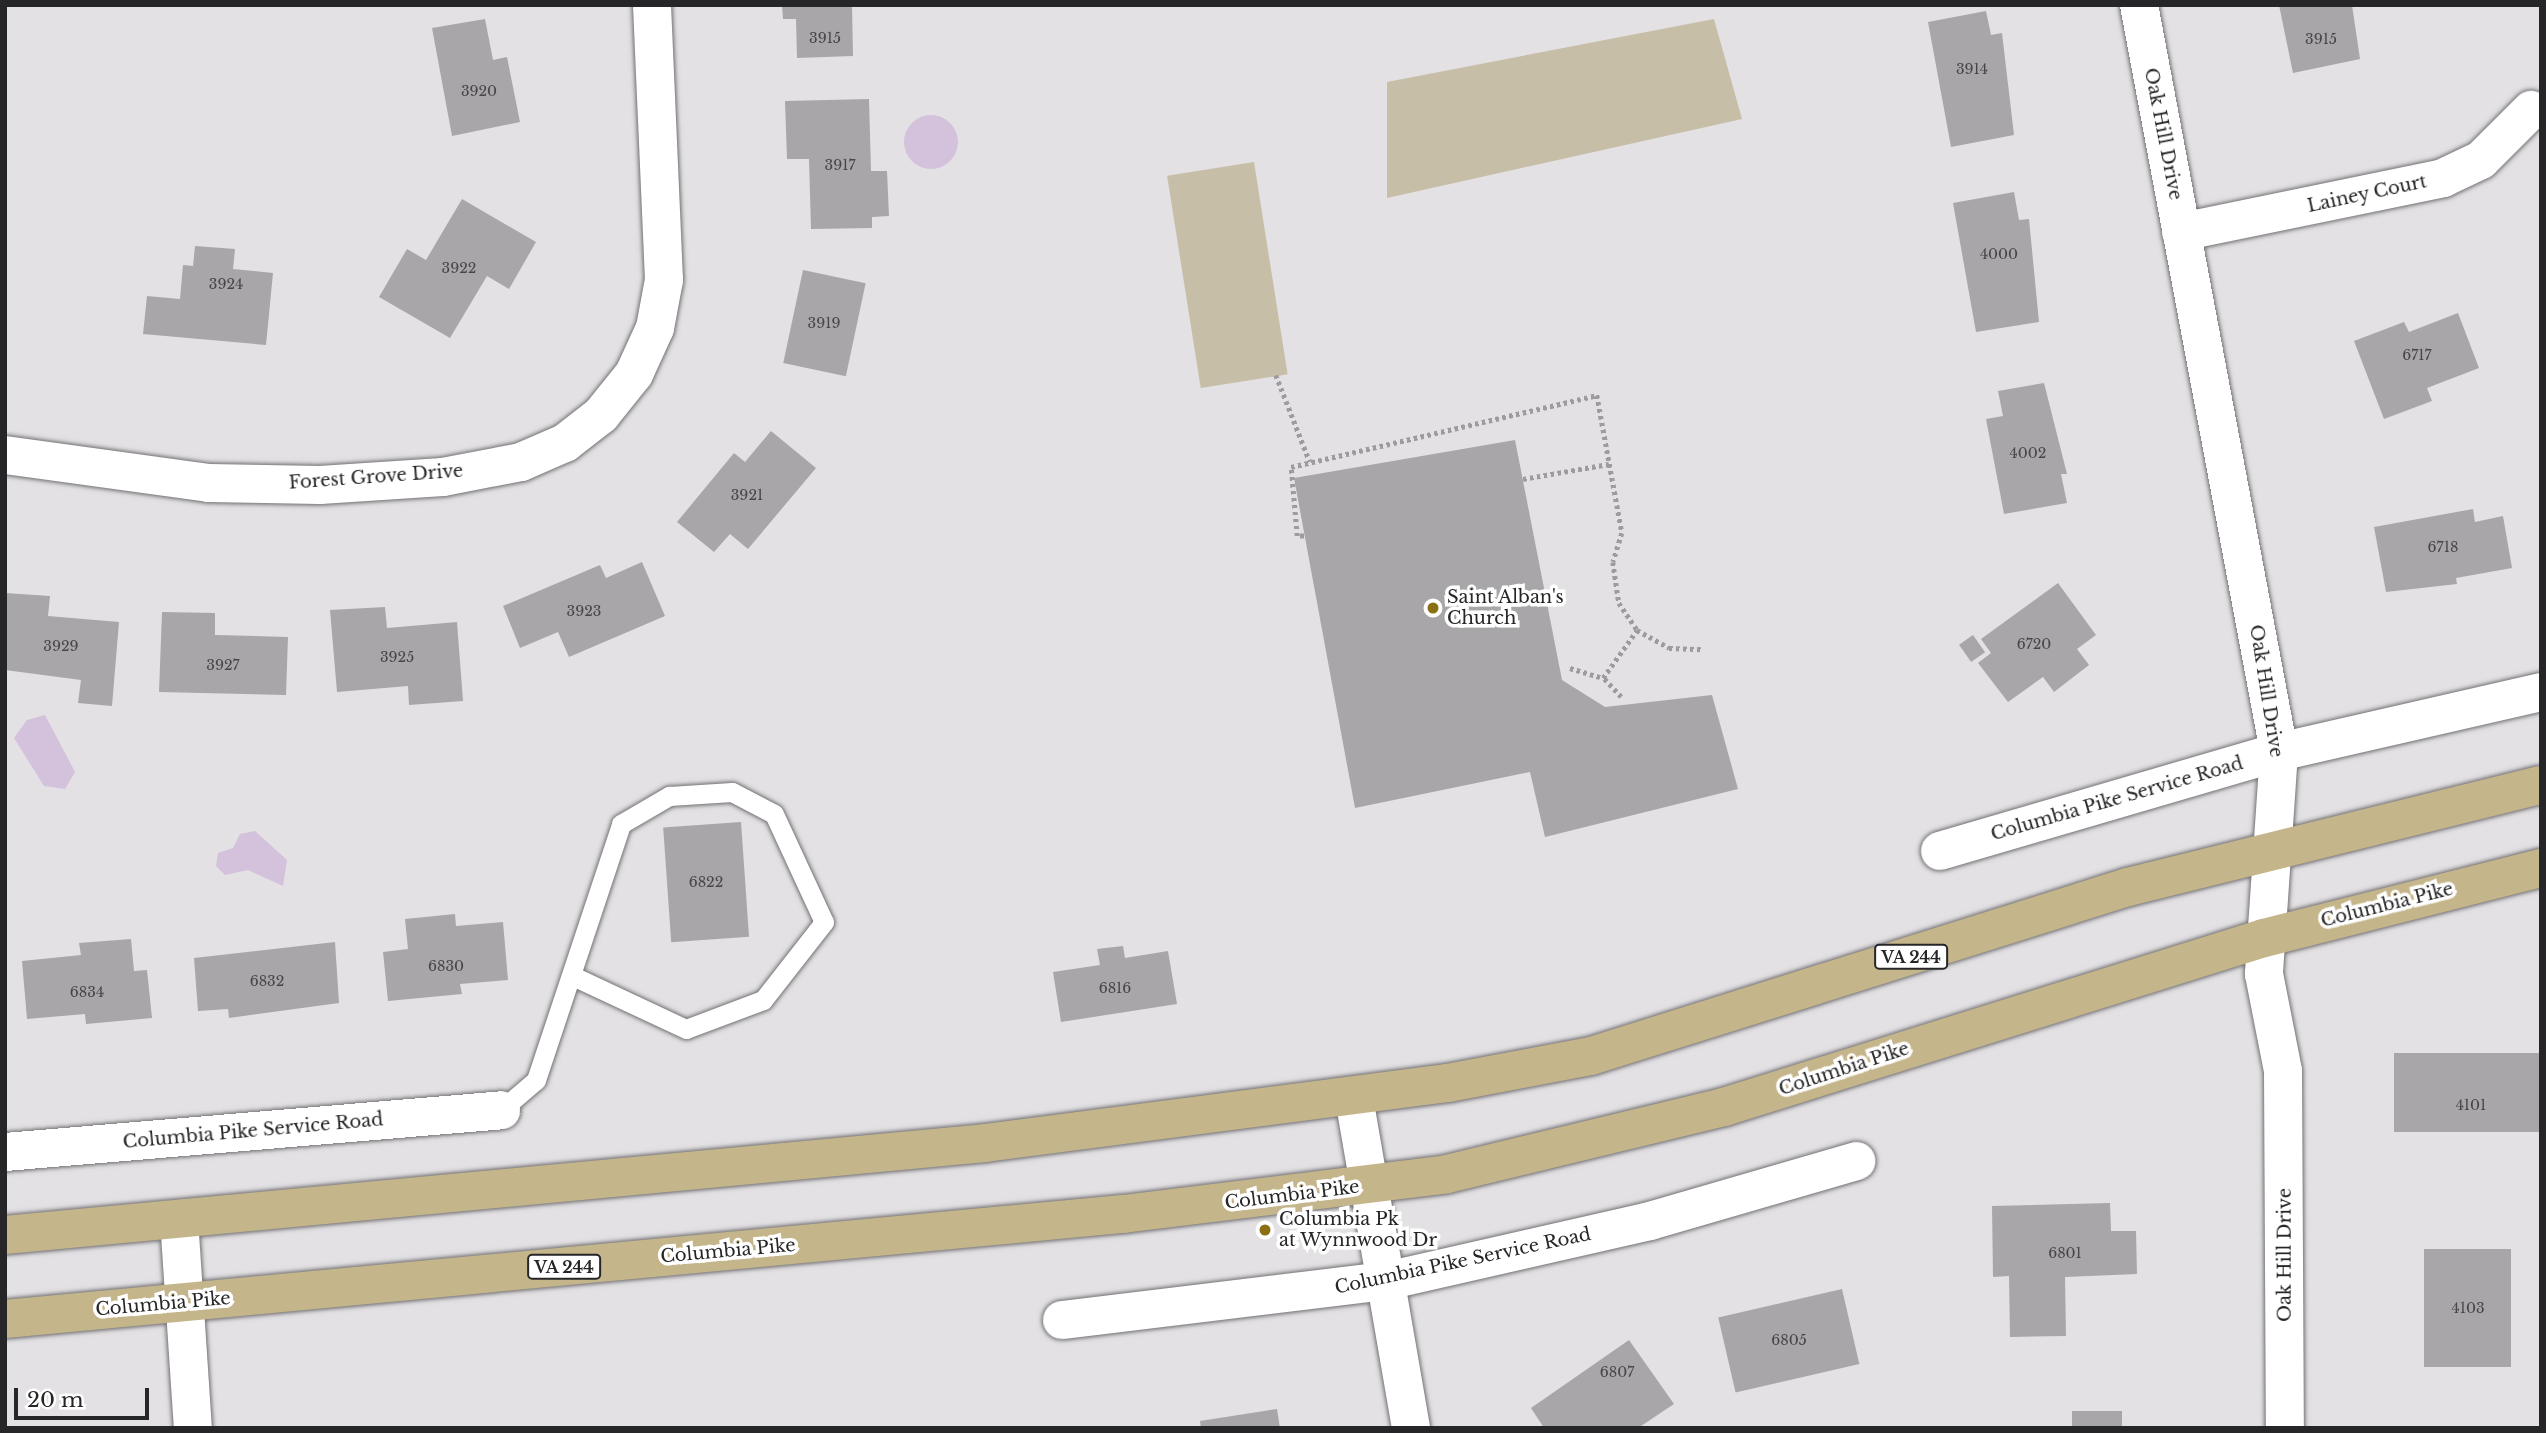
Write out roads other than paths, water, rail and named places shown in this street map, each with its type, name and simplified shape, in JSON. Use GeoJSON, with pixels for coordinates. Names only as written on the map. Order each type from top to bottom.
{"type":"FeatureCollection","features":[{"type":"Feature","properties":{"kind":"main road","name":"VA 244"},"geometry":{"type":"LineString","coordinates":[[5,1235],[985,1143],[1354,1098],[1591,1056],[2128,887],[2541,785]]}},
{"type":"Feature","properties":{"kind":"main road","name":"Columbia Pike"},"geometry":{"type":"LineString","coordinates":[[5,1319],[1370,1186],[1573,1147],[1724,1107],[2264,938],[2541,868]]}},
{"type":"Feature","properties":{"kind":"street","name":"Forest Grove Drive"},"geometry":{"type":"LineString","coordinates":[[5,455],[209,483],[320,485],[443,477],[521,462],[565,443],[601,415],[635,374],[655,328],[664,280],[652,5]]}},
{"type":"Feature","properties":{"kind":"street","name":"Oak Hill Drive"},"geometry":{"type":"LineString","coordinates":[[2139,5],[2279,752],[2264,938],[2264,974],[2283,1070],[2285,1428]]}},
{"type":"Feature","properties":{"kind":"street","name":"Lainey Court"},"geometry":{"type":"LineString","coordinates":[[2181,232],[2443,178],[2481,160],[2532,110]]}},
{"type":"Feature","properties":{"kind":"street","name":"Columbia Pike Service Road"},"geometry":{"type":"LineString","coordinates":[[1940,851],[2279,752],[2541,692]]}},
{"type":"Feature","properties":{"kind":"street"},"geometry":{"type":"LineString","coordinates":[[1354,1098],[1411,1428]]}},
{"type":"Feature","properties":{"kind":"street","name":"Columbia Pike Service Road"},"geometry":{"type":"LineString","coordinates":[[5,1152],[501,1110]]}},
{"type":"Feature","properties":{"kind":"street","name":"Columbia Pike Service Road"},"geometry":{"type":"LineString","coordinates":[[1062,1320],[1386,1281],[1650,1221],[1856,1161]]}},
{"type":"Feature","properties":{"kind":"street"},"geometry":{"type":"LineString","coordinates":[[179,1219],[193,1428]]}},
{"type":"Feature","properties":{"kind":"lane"},"geometry":{"type":"LineString","coordinates":[[501,1110],[536,1080],[575,976],[621,824],[669,796],[732,792],[774,814],[824,922],[763,1000],[686,1029],[575,976]]}},
{"type":"Feature","properties":{"kind":"place","name":"Saint Alban's Church"},"geometry":{"type":"Point","coordinates":[1433,608]}},
{"type":"Feature","properties":{"kind":"place","name":"Columbia Pk at Wynnwood Dr"},"geometry":{"type":"Point","coordinates":[1265,1230]}}]}
